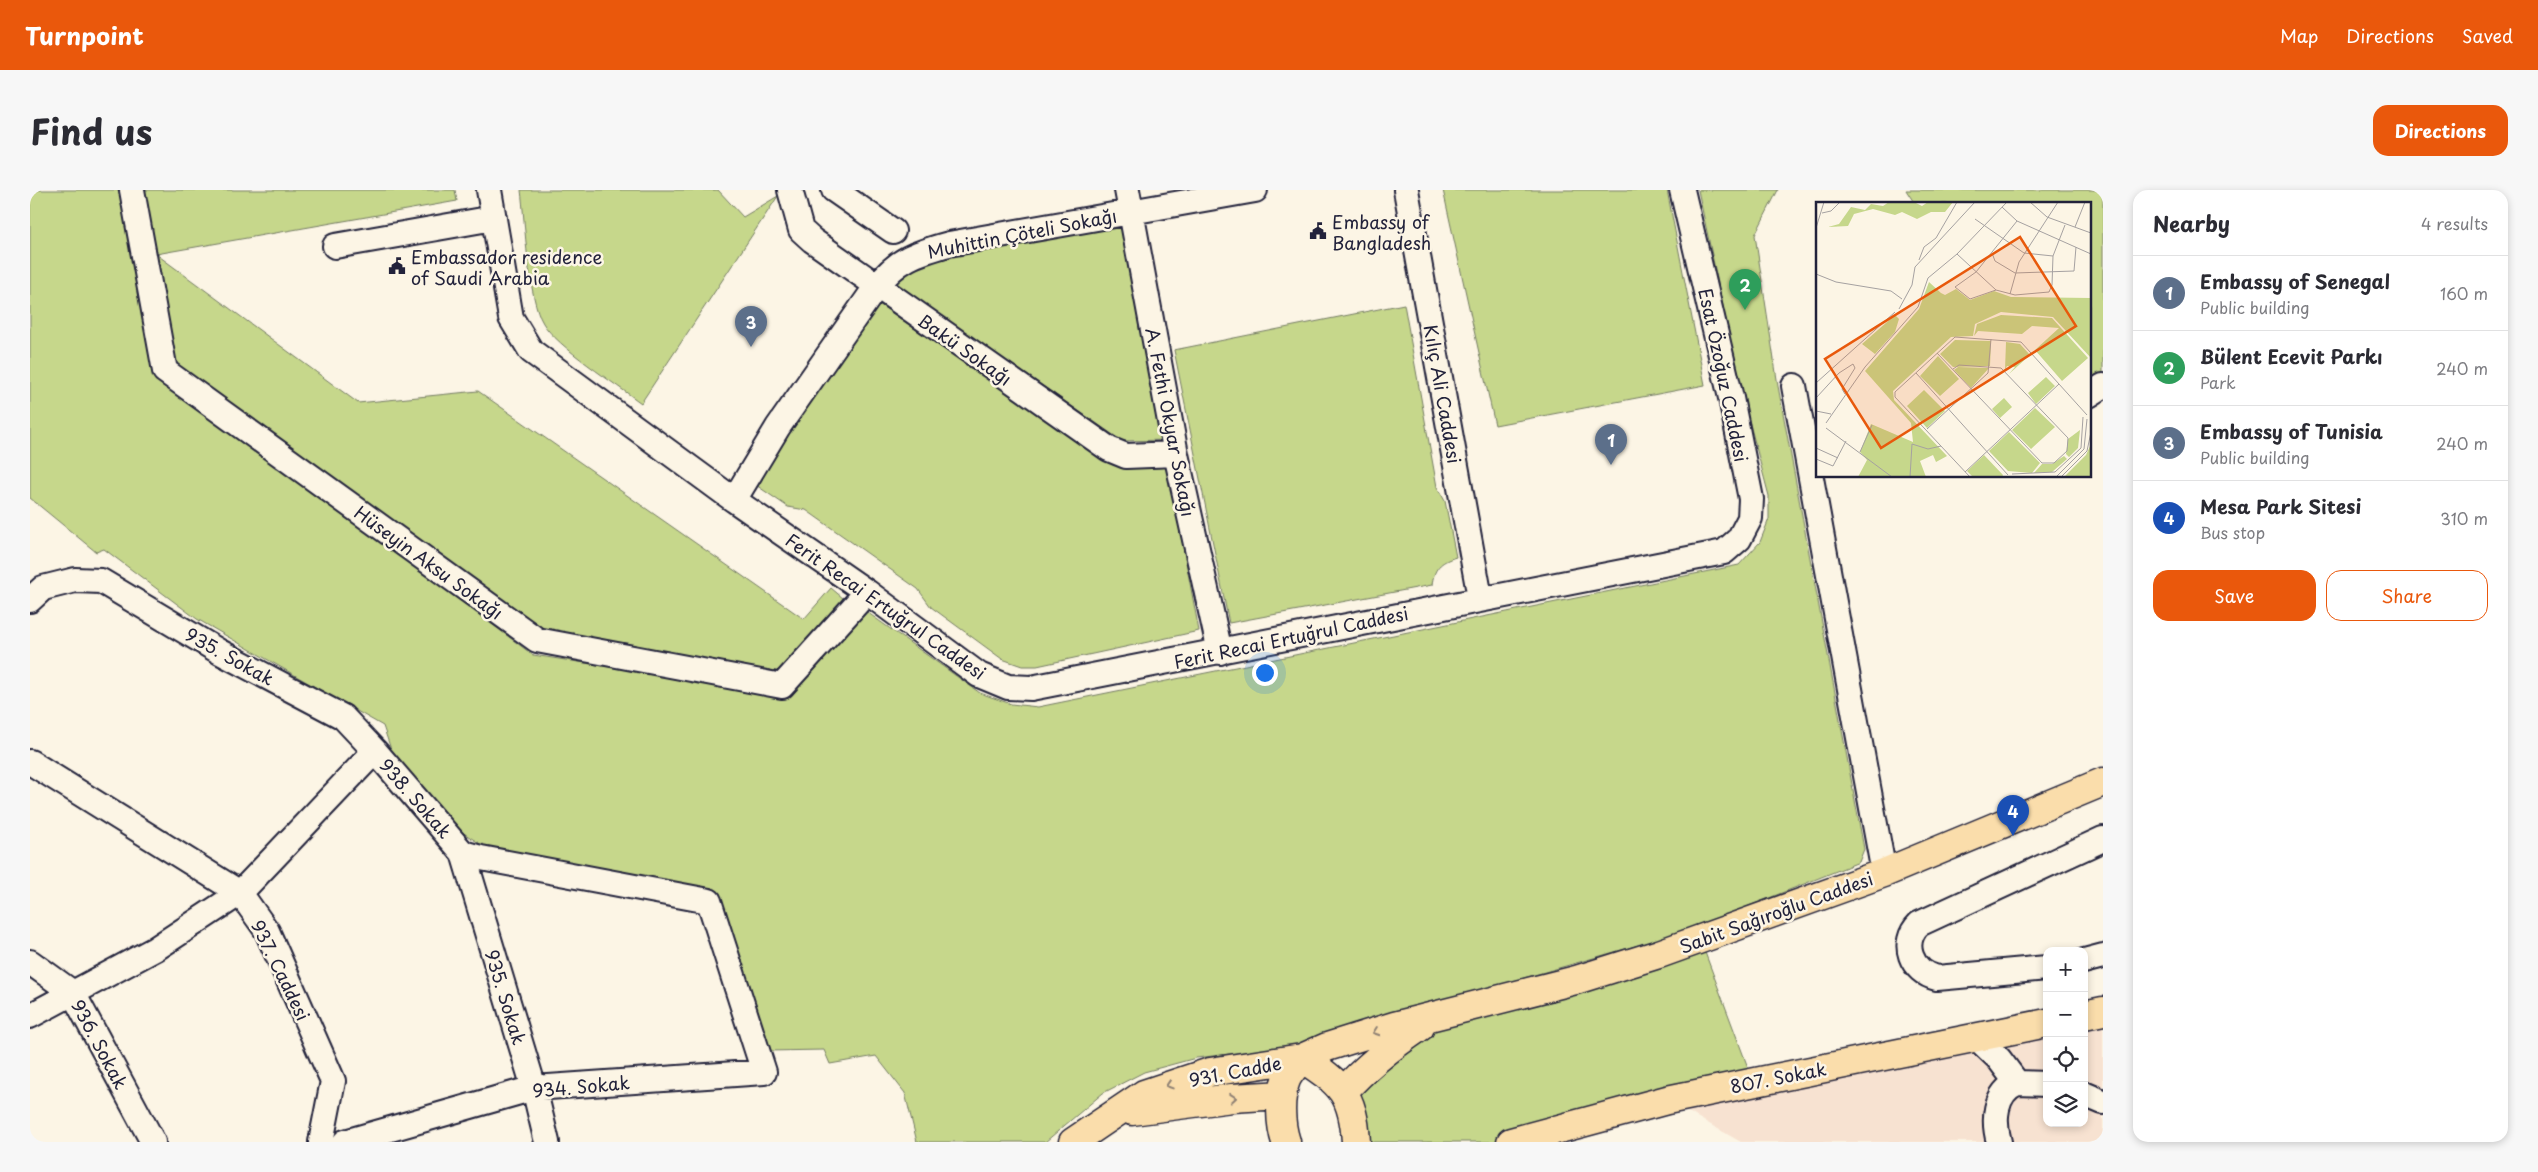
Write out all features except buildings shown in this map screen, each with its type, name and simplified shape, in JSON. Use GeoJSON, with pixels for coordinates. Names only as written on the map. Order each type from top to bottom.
{"type":"FeatureCollection","features":[{"type":"Feature","properties":{"kind":"main road","name":"Sabit Sağıroğlu Caddesi"},"geometry":{"type":"LineString","coordinates":[[1302,1058],[1327,1047],[1440,1014],[1576,980],[1659,954],[1884,873],[2103,782]]}},
{"type":"Feature","properties":{"kind":"main road"},"geometry":{"type":"LineString","coordinates":[[2088,1014],[2103,1011]]}},
{"type":"Feature","properties":{"kind":"main road","name":"Sabit Sağıroğlu Caddesi"},"geometry":{"type":"LineString","coordinates":[[1344,1091],[1360,1072],[1386,1051],[1440,1014]]}},
{"type":"Feature","properties":{"kind":"main road","name":"807. Sokak"},"geometry":{"type":"LineString","coordinates":[[1511,1142],[1666,1100],[2043,1024]]}},
{"type":"Feature","properties":{"kind":"main road"},"geometry":{"type":"LineString","coordinates":[[1286,1142],[1282,1130],[1282,1095],[1286,1078],[1302,1058],[1325,1073],[1344,1091],[1352,1107],[1356,1142]]}},
{"type":"Feature","properties":{"kind":"main road","name":"931. Cadde"},"geometry":{"type":"LineString","coordinates":[[1073,1142],[1144,1094],[1210,1072],[1302,1058]]}},
{"type":"Feature","properties":{"kind":"main road","name":"931. Cadde"},"geometry":{"type":"LineString","coordinates":[[1115,1113],[1232,1098],[1282,1095]]}},
{"type":"Feature","properties":{"kind":"street","name":"Hüseyin Aksu Sokağı"},"geometry":{"type":"LineString","coordinates":[[132,190],[165,371],[537,640],[782,686],[867,592]]}},
{"type":"Feature","properties":{"kind":"street","name":"Ferit Recai Ertuğrul Caddesi"},"geometry":{"type":"LineString","coordinates":[[489,190],[511,318],[531,351],[734,500],[867,592],[979,676],[1008,687],[1030,688],[1220,652],[1480,598],[1724,552]]}},
{"type":"Feature","properties":{"kind":"street","name":"Bakü Sokağı"},"geometry":{"type":"LineString","coordinates":[[790,190],[800,230],[876,287],[1108,449],[1126,456],[1176,454]]}},
{"type":"Feature","properties":{"kind":"street"},"geometry":{"type":"LineString","coordinates":[[834,190],[893,232]]}},
{"type":"Feature","properties":{"kind":"street","name":"Muhittin Çöteli Sokağı"},"geometry":{"type":"LineString","coordinates":[[734,500],[778,427],[890,269],[921,251],[1129,201],[1255,190]]}},
{"type":"Feature","properties":{"kind":"street","name":"Kılıç Ali Caddesi"},"geometry":{"type":"LineString","coordinates":[[1406,190],[1480,598]]}},
{"type":"Feature","properties":{"kind":"street","name":"Esat Özoğuz Caddesi"},"geometry":{"type":"LineString","coordinates":[[1682,190],[1731,398],[1751,499],[1750,518],[1739,538],[1724,552]]}},
{"type":"Feature","properties":{"kind":"street","name":"A. Fethi Okyar Sokağı"},"geometry":{"type":"LineString","coordinates":[[1129,201],[1176,454],[1220,652]]}},
{"type":"Feature","properties":{"kind":"street"},"geometry":{"type":"LineString","coordinates":[[335,246],[494,218]]}},
{"type":"Feature","properties":{"kind":"street"},"geometry":{"type":"LineString","coordinates":[[1794,386],[1884,873]]}},
{"type":"Feature","properties":{"kind":"street"},"geometry":{"type":"LineString","coordinates":[[2090,394],[2103,386]]}},
{"type":"Feature","properties":{"kind":"street","name":"935. Sokak"},"geometry":{"type":"LineString","coordinates":[[30,600],[43,588],[75,580],[101,581],[220,652],[343,718],[375,751]]}},
{"type":"Feature","properties":{"kind":"street","name":"938. Sokak"},"geometry":{"type":"LineString","coordinates":[[30,1016],[155,949],[240,893],[375,751],[464,853],[481,858],[709,902],[764,1072]]}},
{"type":"Feature","properties":{"kind":"street","name":"937. Caddesi"},"geometry":{"type":"LineString","coordinates":[[30,762],[240,893],[267,931],[333,1081],[321,1142]]}},
{"type":"Feature","properties":{"kind":"street"},"geometry":{"type":"LineString","coordinates":[[2043,968],[1937,978],[1921,971],[1913,962],[1909,952],[1910,939],[1919,924],[2103,839]]}},
{"type":"Feature","properties":{"kind":"street","name":"935. Sokak"},"geometry":{"type":"LineString","coordinates":[[464,853],[534,1088],[547,1142]]}},
{"type":"Feature","properties":{"kind":"street"},"geometry":{"type":"LineString","coordinates":[[2088,960],[2103,956]]}},
{"type":"Feature","properties":{"kind":"street","name":"936. Sokak"},"geometry":{"type":"LineString","coordinates":[[30,962],[73,993],[153,1142]]}},
{"type":"Feature","properties":{"kind":"street"},"geometry":{"type":"LineString","coordinates":[[1977,1038],[1999,1059],[2017,1083]]}},
{"type":"Feature","properties":{"kind":"street","name":"934. Sokak"},"geometry":{"type":"LineString","coordinates":[[345,1142],[534,1088],[764,1072]]}},
{"type":"Feature","properties":{"kind":"street"},"geometry":{"type":"LineString","coordinates":[[1999,1142],[1994,1124],[2001,1098],[2008,1087],[2017,1083],[2043,1084]]}},
{"type":"Feature","properties":{"kind":"street"},"geometry":{"type":"LineString","coordinates":[[2088,1096],[2103,1102]]}},
{"type":"Feature","properties":{"kind":"shaded area"},"geometry":{"type":"Polygon","coordinates":[[[2103,1011],[2103,1142],[1741,1142],[1667,1100],[2043,1024],[2043,1127],[2088,1127],[2088,1014],[2103,1011]]]}},
{"type":"Feature","properties":{"kind":"green space"},"geometry":{"type":"Polygon","coordinates":[[[30,190],[124,190],[159,375],[533,655],[791,695],[864,610],[980,693],[1011,704],[1038,707],[1739,565],[1760,542],[1769,519],[1769,496],[1742,394],[1698,190],[1778,190],[1755,235],[1778,386],[1864,849],[1859,862],[1684,932],[1336,1032],[1295,1046],[1196,1058],[1144,1072],[1103,1093],[1045,1142],[917,1142],[905,1093],[876,1056],[830,1064],[824,1050],[768,1051],[717,896],[488,849],[453,826],[395,761],[383,726],[197,619],[104,549],[96,552],[30,498],[30,190]]]}},
{"type":"Feature","properties":{"kind":"green space"},"geometry":{"type":"Polygon","coordinates":[[[144,190],[455,190],[457,201],[156,254],[358,403],[478,391],[804,619],[831,588],[850,604],[779,679],[545,634],[171,367],[144,190]]]}},
{"type":"Feature","properties":{"kind":"green space"},"geometry":{"type":"Polygon","coordinates":[[[521,190],[718,190],[743,217],[778,196],[641,403],[573,354],[560,343],[543,323],[538,312],[531,279],[521,190]]]}},
{"type":"Feature","properties":{"kind":"green space"},"geometry":{"type":"Polygon","coordinates":[[[1443,190],[1667,190],[1705,385],[1495,425],[1443,190]]]}},
{"type":"Feature","properties":{"kind":"green space"},"geometry":{"type":"Polygon","coordinates":[[[1906,190],[2103,190],[2103,393],[2090,402],[2090,202],[1914,202],[1906,190]]]}},
{"type":"Feature","properties":{"kind":"green space"},"geometry":{"type":"Polygon","coordinates":[[[1124,221],[1166,440],[1122,441],[893,282],[912,263],[1124,221]]]}},
{"type":"Feature","properties":{"kind":"green space"},"geometry":{"type":"Polygon","coordinates":[[[876,302],[1113,465],[1168,467],[1199,631],[1037,666],[1022,666],[1002,659],[931,607],[918,589],[806,510],[788,507],[753,483],[876,302]]]}},
{"type":"Feature","properties":{"kind":"green space"},"geometry":{"type":"Polygon","coordinates":[[[1404,304],[1437,487],[1445,501],[1456,557],[1439,566],[1434,574],[1432,585],[1229,623],[1174,350],[1404,304]]]}},
{"type":"Feature","properties":{"kind":"green space"},"geometry":{"type":"Polygon","coordinates":[[[1700,939],[1753,1081],[1511,1142],[1356,1142],[1361,1072],[1440,1014],[1700,939]]]}},
{"type":"Feature","properties":{"kind":"place","name":"Embassy of Bangladesh"},"geometry":{"type":"Point","coordinates":[1318,231]}},
{"type":"Feature","properties":{"kind":"place","name":"Embassador residence of Saudi Arabia"},"geometry":{"type":"Point","coordinates":[397,266]}},
{"type":"Feature","properties":{"kind":"place","name":"Bülent Ecevit Parkı"},"geometry":{"type":"Point","coordinates":[1745,310]}},
{"type":"Feature","properties":{"kind":"place","name":"Embassy of Tunisia"},"geometry":{"type":"Point","coordinates":[751,347]}},
{"type":"Feature","properties":{"kind":"place","name":"Embassy of Senegal"},"geometry":{"type":"Point","coordinates":[1611,465]}},
{"type":"Feature","properties":{"kind":"place","name":"Mesa Park Sitesi"},"geometry":{"type":"Point","coordinates":[2013,836]}}]}
